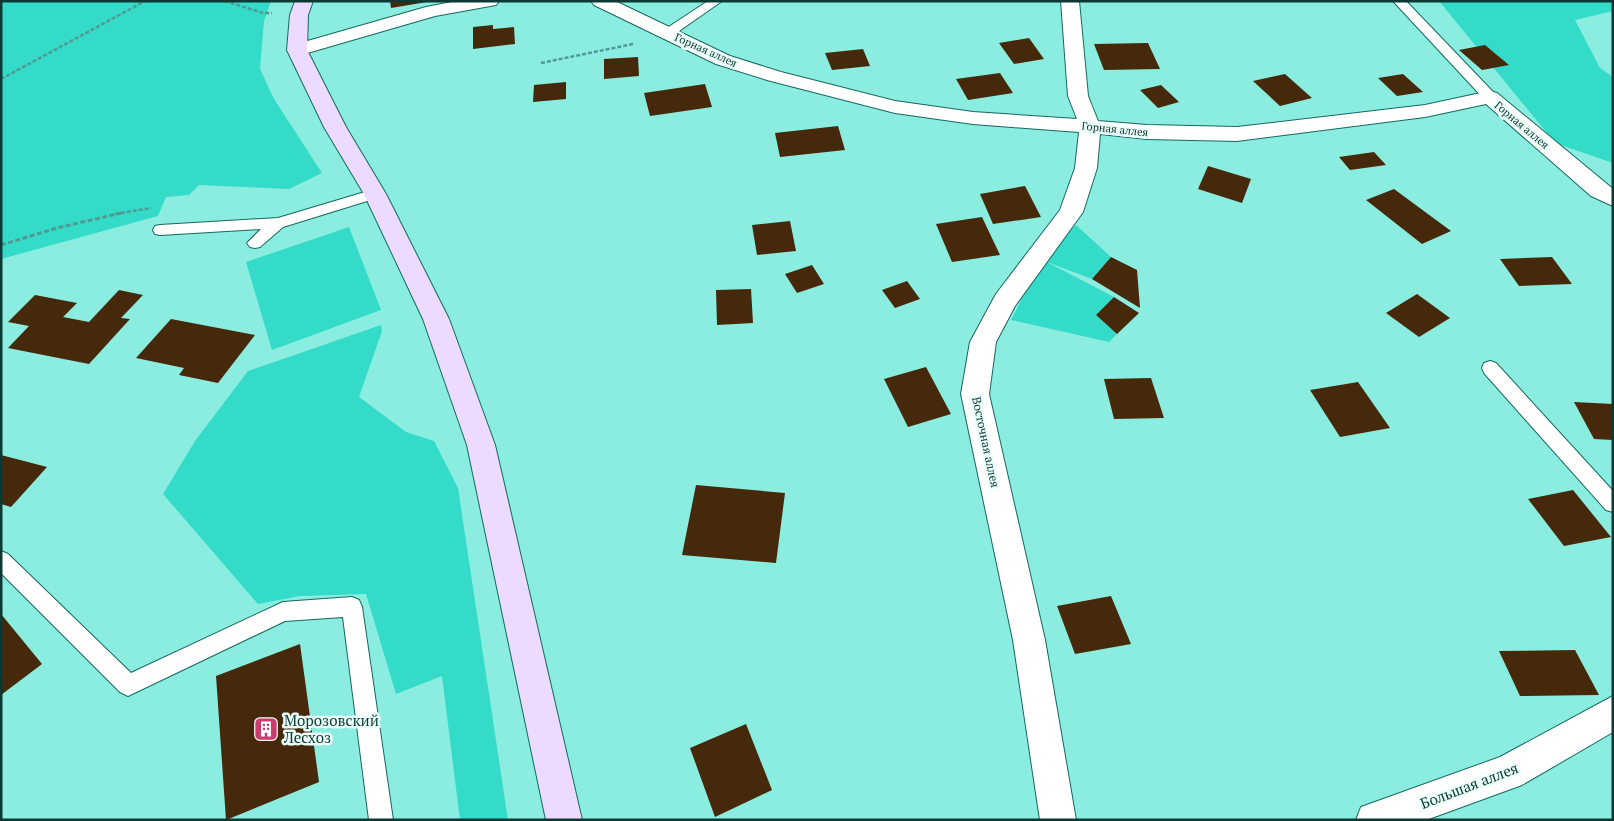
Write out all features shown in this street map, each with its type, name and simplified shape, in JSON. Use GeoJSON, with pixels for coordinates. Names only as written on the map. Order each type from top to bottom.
{"type":"FeatureCollection","features":[{"type":"Feature","properties":{"kind":"main road"},"geometry":{"type":"LineString","coordinates":[[301,8],[298,50],[335,127],[375,194],[436,319],[482,445],[564,820]]}},
{"type":"Feature","properties":{"kind":"street"},"geometry":{"type":"LineString","coordinates":[[298,50],[433,11],[490,1]]}},
{"type":"Feature","properties":{"kind":"street","name":"Горная аллея"},"geometry":{"type":"LineString","coordinates":[[600,1],[723,60],[783,78],[894,106],[972,118],[1147,132],[1237,134],[1426,111],[1490,98],[1599,191],[1613,198]]}},
{"type":"Feature","properties":{"kind":"street","name":"Восточная аллея"},"geometry":{"type":"LineString","coordinates":[[1058,820],[1029,640],[975,394],[983,342],[1006,301],[1071,212],[1086,168],[1090,126],[1078,96],[1070,1]]}},
{"type":"Feature","properties":{"kind":"street","name":"Большая аллея"},"geometry":{"type":"LineString","coordinates":[[1374,820],[1509,772],[1613,713]]}},
{"type":"Feature","properties":{"kind":"lane"},"geometry":{"type":"LineString","coordinates":[[668,33],[716,1]]}},
{"type":"Feature","properties":{"kind":"lane"},"geometry":{"type":"LineString","coordinates":[[1399,1],[1490,98]]}},
{"type":"Feature","properties":{"kind":"lane"},"geometry":{"type":"LineString","coordinates":[[160,230],[278,223],[375,194]]}},
{"type":"Feature","properties":{"kind":"lane"},"geometry":{"type":"LineString","coordinates":[[254,243],[278,223]]}},
{"type":"Feature","properties":{"kind":"lane"},"geometry":{"type":"LineString","coordinates":[[1490,368],[1613,504]]}},
{"type":"Feature","properties":{"kind":"lane"},"geometry":{"type":"LineString","coordinates":[[1,560],[128,685],[283,612],[352,607],[381,820]]}},
{"type":"Feature","properties":{"kind":"path"},"geometry":{"type":"LineString","coordinates":[[1,79],[145,1]]}},
{"type":"Feature","properties":{"kind":"path"},"geometry":{"type":"LineString","coordinates":[[225,1],[263,12],[301,8]]}},
{"type":"Feature","properties":{"kind":"path"},"geometry":{"type":"LineString","coordinates":[[541,63],[616,49],[668,33]]}},
{"type":"Feature","properties":{"kind":"path"},"geometry":{"type":"LineString","coordinates":[[1,245],[44,230],[110,215],[176,205],[196,227]]}},
{"type":"Feature","properties":{"kind":"green space"},"geometry":{"type":"Polygon","coordinates":[[[1,1],[271,1],[264,21],[260,69],[274,99],[322,173],[289,189],[199,185],[189,195],[166,197],[158,216],[1,259],[1,1]]]}},
{"type":"Feature","properties":{"kind":"green space"},"geometry":{"type":"Polygon","coordinates":[[[1439,1],[1613,1],[1613,11],[1575,20],[1600,68],[1613,77],[1613,163],[1555,143],[1439,1]]]}},
{"type":"Feature","properties":{"kind":"green space"},"geometry":{"type":"Polygon","coordinates":[[[1076,225],[1111,257],[1092,279],[1047,262],[1114,297],[1096,315],[1117,334],[1109,342],[1011,320],[1041,260],[1076,225]]]}},
{"type":"Feature","properties":{"kind":"green space"},"geometry":{"type":"Polygon","coordinates":[[[349,227],[381,310],[272,350],[246,262],[349,227]]]}},
{"type":"Feature","properties":{"kind":"green space"},"geometry":{"type":"Polygon","coordinates":[[[381,325],[382,331],[359,397],[406,432],[434,441],[458,488],[508,820],[460,820],[442,676],[396,694],[366,594],[300,596],[258,604],[163,494],[195,441],[248,371],[381,325]]]}},
{"type":"Feature","properties":{"kind":"building"},"geometry":{"type":"Polygon","coordinates":[[[390,1],[427,1],[427,2],[391,8],[390,1]]]}},
{"type":"Feature","properties":{"kind":"building"},"geometry":{"type":"Polygon","coordinates":[[[493,25],[493,29],[514,27],[515,44],[473,49],[473,27],[493,25]]]}},
{"type":"Feature","properties":{"kind":"building"},"geometry":{"type":"Polygon","coordinates":[[[1029,38],[1044,59],[1014,64],[999,43],[1029,38]]]}},
{"type":"Feature","properties":{"kind":"building"},"geometry":{"type":"Polygon","coordinates":[[[1148,43],[1160,69],[1104,70],[1094,44],[1148,43]]]}},
{"type":"Feature","properties":{"kind":"building"},"geometry":{"type":"Polygon","coordinates":[[[1485,45],[1509,65],[1482,70],[1459,50],[1485,45]]]}},
{"type":"Feature","properties":{"kind":"building"},"geometry":{"type":"Polygon","coordinates":[[[863,49],[870,66],[832,70],[825,53],[863,49]]]}},
{"type":"Feature","properties":{"kind":"building"},"geometry":{"type":"Polygon","coordinates":[[[638,57],[639,76],[604,79],[604,59],[638,57]]]}},
{"type":"Feature","properties":{"kind":"building"},"geometry":{"type":"Polygon","coordinates":[[[1000,73],[1013,93],[968,100],[956,79],[1000,73]]]}},
{"type":"Feature","properties":{"kind":"building"},"geometry":{"type":"Polygon","coordinates":[[[1285,74],[1312,98],[1280,106],[1253,81],[1285,74]]]}},
{"type":"Feature","properties":{"kind":"building"},"geometry":{"type":"Polygon","coordinates":[[[1403,74],[1423,92],[1397,96],[1378,78],[1403,74]]]}},
{"type":"Feature","properties":{"kind":"building"},"geometry":{"type":"Polygon","coordinates":[[[566,82],[566,99],[533,102],[534,85],[566,82]]]}},
{"type":"Feature","properties":{"kind":"building"},"geometry":{"type":"Polygon","coordinates":[[[705,84],[712,107],[650,116],[644,93],[705,84]]]}},
{"type":"Feature","properties":{"kind":"building"},"geometry":{"type":"Polygon","coordinates":[[[1161,85],[1179,102],[1158,108],[1140,90],[1161,85]]]}},
{"type":"Feature","properties":{"kind":"building"},"geometry":{"type":"Polygon","coordinates":[[[838,126],[845,150],[780,157],[775,133],[838,126]]]}},
{"type":"Feature","properties":{"kind":"building"},"geometry":{"type":"Polygon","coordinates":[[[1374,152],[1386,165],[1350,170],[1339,157],[1374,152]]]}},
{"type":"Feature","properties":{"kind":"building"},"geometry":{"type":"Polygon","coordinates":[[[1208,166],[1251,179],[1242,203],[1198,189],[1208,166]]]}},
{"type":"Feature","properties":{"kind":"building"},"geometry":{"type":"Polygon","coordinates":[[[1025,186],[1041,217],[993,224],[980,194],[1025,186]]]}},
{"type":"Feature","properties":{"kind":"building"},"geometry":{"type":"Polygon","coordinates":[[[1394,189],[1451,231],[1422,244],[1366,200],[1394,189]]]}},
{"type":"Feature","properties":{"kind":"building"},"geometry":{"type":"Polygon","coordinates":[[[982,217],[1000,255],[952,262],[936,224],[982,217]]]}},
{"type":"Feature","properties":{"kind":"building"},"geometry":{"type":"Polygon","coordinates":[[[790,221],[796,251],[757,255],[752,225],[790,221]]]}},
{"type":"Feature","properties":{"kind":"building"},"geometry":{"type":"Polygon","coordinates":[[[1111,257],[1137,270],[1140,308],[1092,279],[1111,257]]]}},
{"type":"Feature","properties":{"kind":"building"},"geometry":{"type":"Polygon","coordinates":[[[1552,257],[1572,284],[1519,286],[1500,259],[1552,257]]]}},
{"type":"Feature","properties":{"kind":"building"},"geometry":{"type":"Polygon","coordinates":[[[812,265],[824,284],[797,293],[785,274],[812,265]]]}},
{"type":"Feature","properties":{"kind":"building"},"geometry":{"type":"Polygon","coordinates":[[[907,281],[920,299],[895,308],[882,290],[907,281]]]}},
{"type":"Feature","properties":{"kind":"building"},"geometry":{"type":"Polygon","coordinates":[[[751,289],[753,323],[717,325],[716,290],[751,289]]]}},
{"type":"Feature","properties":{"kind":"building"},"geometry":{"type":"Polygon","coordinates":[[[119,290],[143,295],[121,318],[130,319],[89,364],[8,348],[29,326],[8,322],[35,295],[77,303],[63,317],[89,322],[119,290]]]}},
{"type":"Feature","properties":{"kind":"building"},"geometry":{"type":"Polygon","coordinates":[[[1417,294],[1450,318],[1419,337],[1386,313],[1417,294]]]}},
{"type":"Feature","properties":{"kind":"building"},"geometry":{"type":"Polygon","coordinates":[[[1114,297],[1139,313],[1117,334],[1096,315],[1114,297]]]}},
{"type":"Feature","properties":{"kind":"building"},"geometry":{"type":"Polygon","coordinates":[[[171,319],[255,335],[218,383],[179,375],[184,368],[136,358],[171,319]]]}},
{"type":"Feature","properties":{"kind":"building"},"geometry":{"type":"Polygon","coordinates":[[[926,367],[951,414],[908,427],[884,379],[926,367]]]}},
{"type":"Feature","properties":{"kind":"building"},"geometry":{"type":"Polygon","coordinates":[[[1151,378],[1164,418],[1114,419],[1104,379],[1151,378]]]}},
{"type":"Feature","properties":{"kind":"building"},"geometry":{"type":"Polygon","coordinates":[[[1358,382],[1390,428],[1340,437],[1310,390],[1358,382]]]}},
{"type":"Feature","properties":{"kind":"building"},"geometry":{"type":"Polygon","coordinates":[[[1574,402],[1613,404],[1613,440],[1594,439],[1574,402]]]}},
{"type":"Feature","properties":{"kind":"building"},"geometry":{"type":"Polygon","coordinates":[[[1,455],[47,467],[11,507],[1,504],[1,455]]]}},
{"type":"Feature","properties":{"kind":"building"},"geometry":{"type":"Polygon","coordinates":[[[696,485],[785,493],[776,563],[682,555],[696,485]]]}},
{"type":"Feature","properties":{"kind":"building"},"geometry":{"type":"Polygon","coordinates":[[[1573,490],[1611,537],[1564,546],[1528,499],[1573,490]]]}},
{"type":"Feature","properties":{"kind":"building"},"geometry":{"type":"Polygon","coordinates":[[[1111,596],[1131,644],[1075,654],[1057,606],[1111,596]]]}},
{"type":"Feature","properties":{"kind":"building"},"geometry":{"type":"Polygon","coordinates":[[[1,614],[42,664],[1,695],[1,614]]]}},
{"type":"Feature","properties":{"kind":"building","name":"Морозовский Лесхоз"},"geometry":{"type":"Polygon","coordinates":[[[300,644],[319,782],[226,820],[216,676],[300,644]]]}},
{"type":"Feature","properties":{"kind":"building"},"geometry":{"type":"Polygon","coordinates":[[[1575,650],[1599,695],[1520,696],[1499,651],[1575,650]]]}},
{"type":"Feature","properties":{"kind":"building"},"geometry":{"type":"Polygon","coordinates":[[[746,724],[772,790],[715,817],[690,748],[746,724]]]}},
{"type":"Feature","properties":{"kind":"place","name":"Морозовский Лесхоз"},"geometry":{"type":"Point","coordinates":[266,729]}}]}
